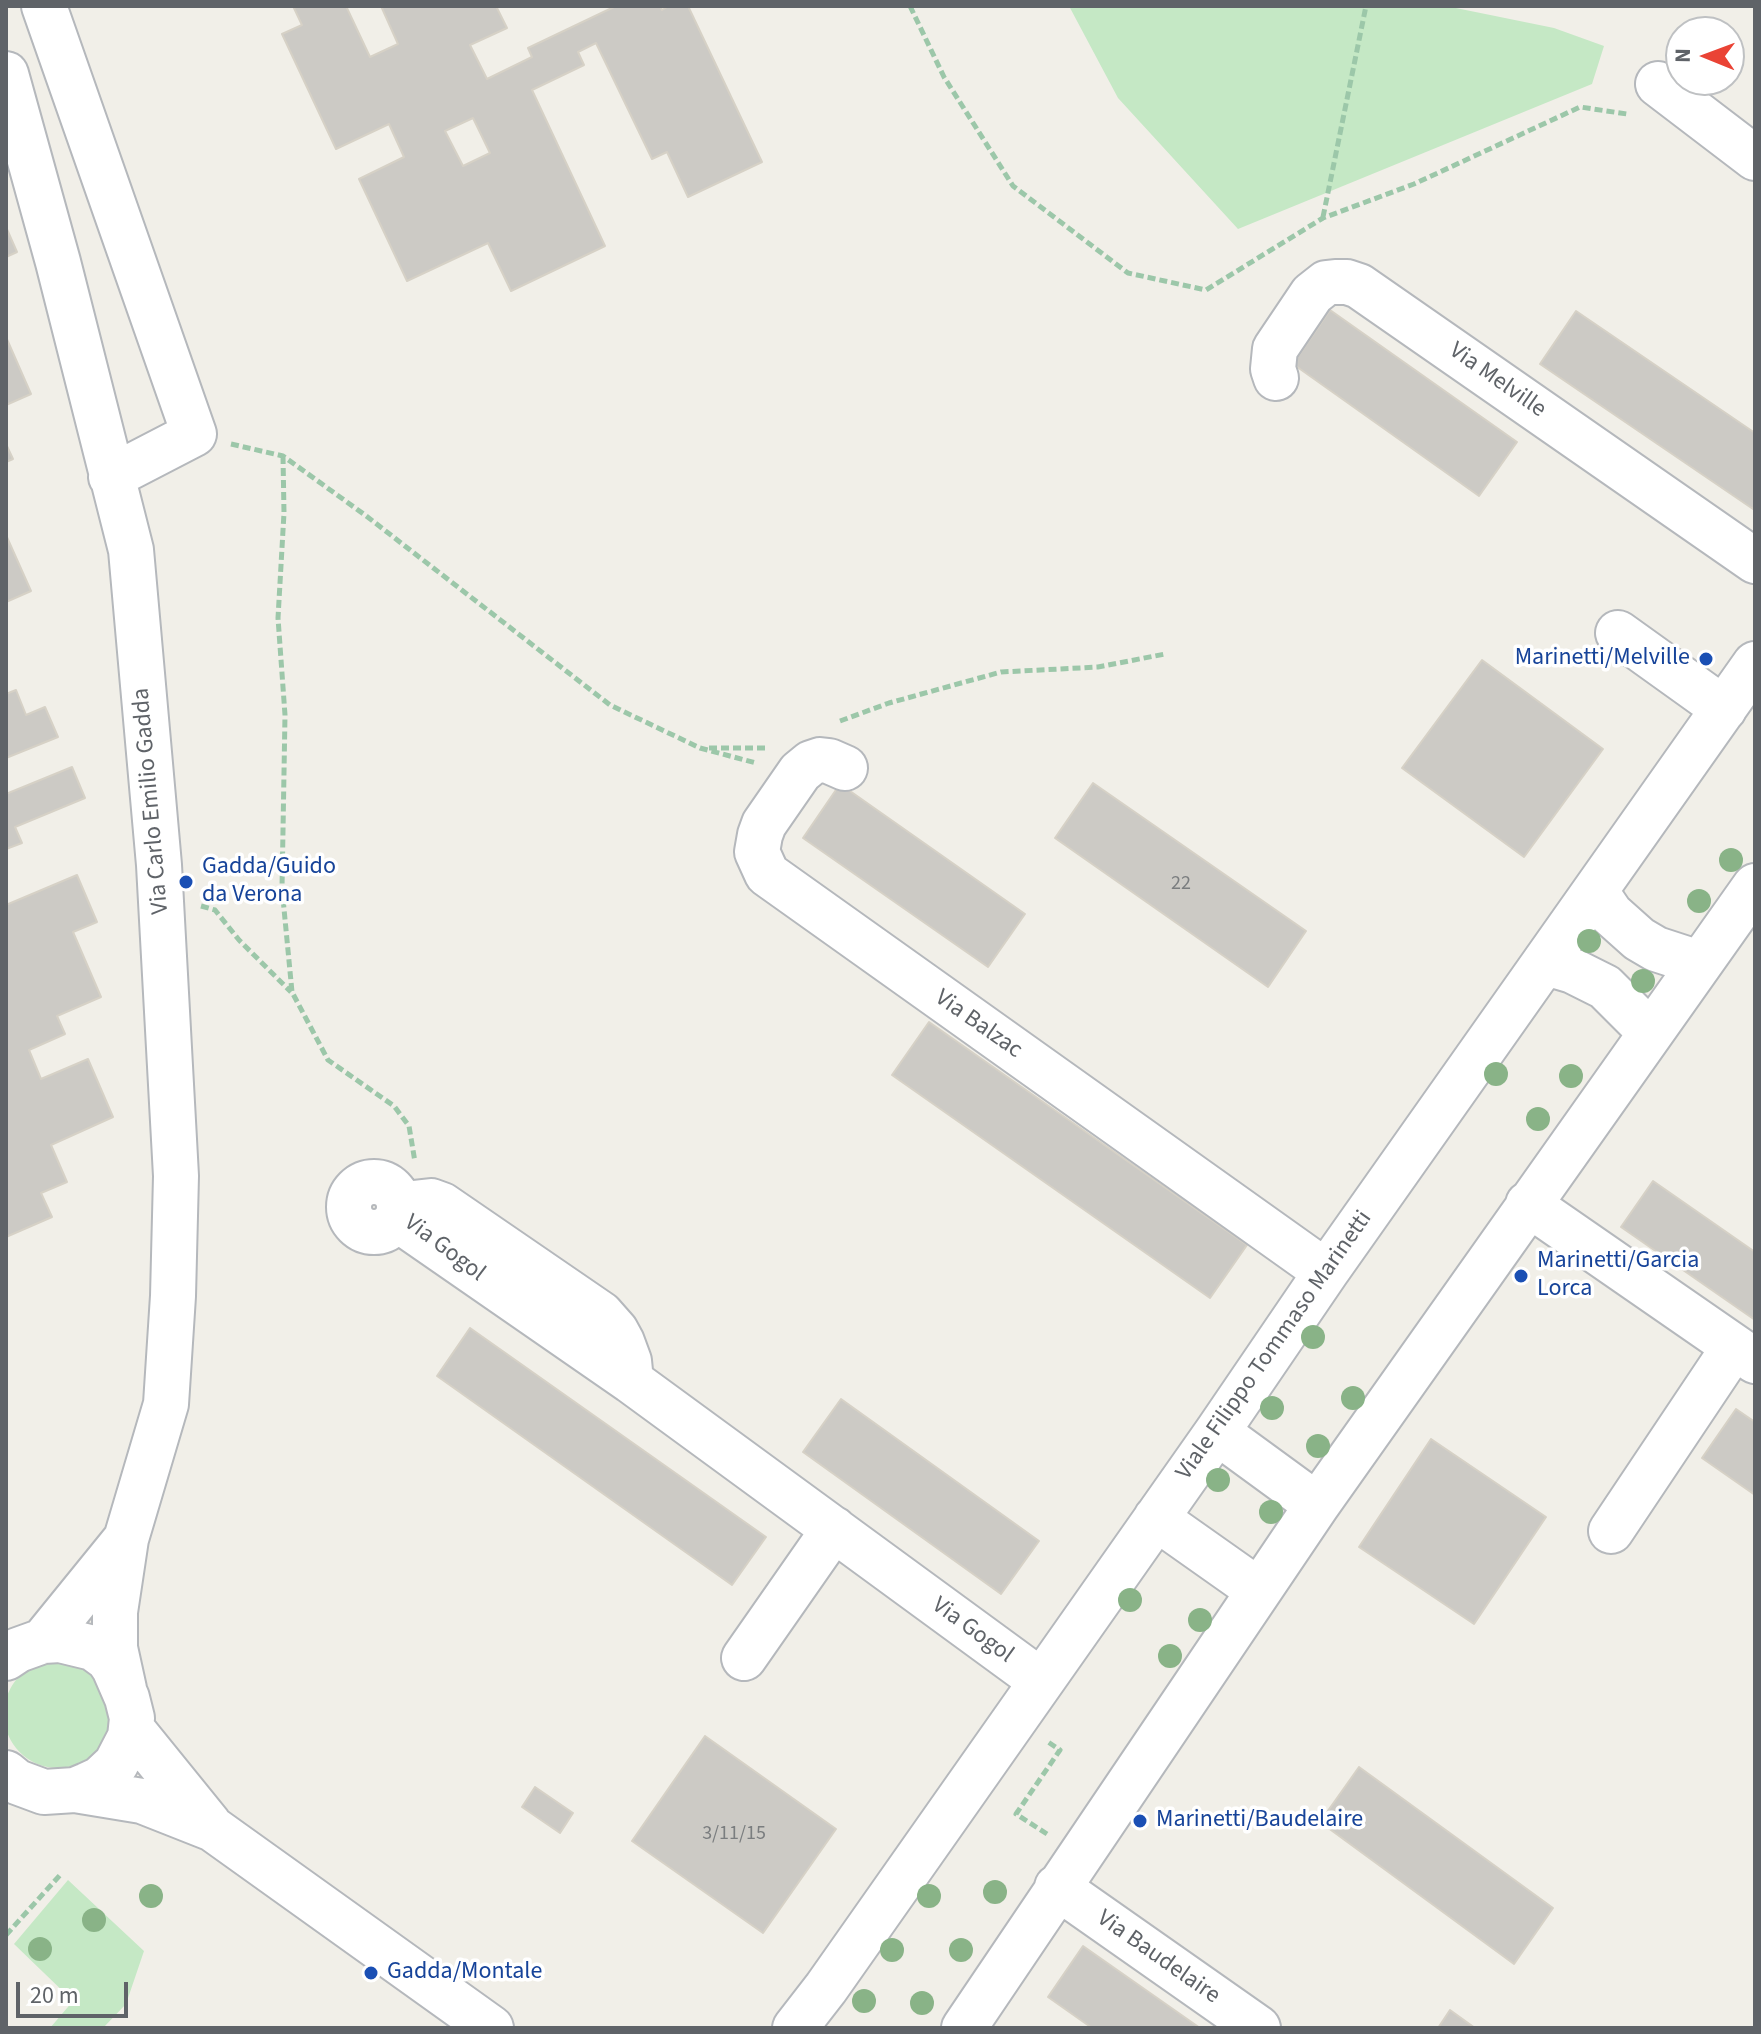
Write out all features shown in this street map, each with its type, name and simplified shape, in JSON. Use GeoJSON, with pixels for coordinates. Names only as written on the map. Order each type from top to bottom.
{"type":"FeatureCollection","features":[{"type":"Feature","properties":{"kind":"street"},"geometry":{"type":"LineString","coordinates":[[44,6],[194,434],[111,477]]}},
{"type":"Feature","properties":{"kind":"street"},"geometry":{"type":"LineString","coordinates":[[10,89],[70,81]]}},
{"type":"Feature","properties":{"kind":"street"},"geometry":{"type":"LineString","coordinates":[[1658,84],[1755,158]]}},
{"type":"Feature","properties":{"kind":"street","name":"Via Carlo Emilio Gadda"},"geometry":{"type":"LineString","coordinates":[[10,89],[58,262],[131,550],[161,904],[176,1176],[173,1296],[166,1404],[126,1539],[114,1630],[115,1648],[128,1709],[213,1829]]}},
{"type":"Feature","properties":{"kind":"street","name":"Via Melville"},"geometry":{"type":"LineString","coordinates":[[1276,378],[1273,369],[1275,349],[1317,289],[1335,282],[1359,286],[1755,561]]}},
{"type":"Feature","properties":{"kind":"street"},"geometry":{"type":"LineString","coordinates":[[1618,633],[1724,709]]}},
{"type":"Feature","properties":{"kind":"street","name":"Viale Filippo Tommaso Marinetti"},"geometry":{"type":"LineString","coordinates":[[795,2028],[1755,664]]}},
{"type":"Feature","properties":{"kind":"street"},"geometry":{"type":"LineString","coordinates":[[786,760],[804,767],[820,760],[829,761],[845,768]]}},
{"type":"Feature","properties":{"kind":"street","name":"Via Balzac"},"geometry":{"type":"LineString","coordinates":[[786,760],[757,852],[761,865],[776,882],[1326,1272]]}},
{"type":"Feature","properties":{"kind":"street"},"geometry":{"type":"LineString","coordinates":[[964,2028],[1258,1590],[1755,886]]}},
{"type":"Feature","properties":{"kind":"street"},"geometry":{"type":"LineString","coordinates":[[1596,892],[1611,914],[1639,939],[1656,949],[1699,963]]}},
{"type":"Feature","properties":{"kind":"street"},"geometry":{"type":"LineString","coordinates":[[1546,963],[1573,971],[1605,987],[1650,1032]]}},
{"type":"Feature","properties":{"kind":"street"},"geometry":{"type":"LineString","coordinates":[[1528,1204],[1744,1354],[1611,1531]]}},
{"type":"Feature","properties":{"kind":"street","name":"Via Gogol"},"geometry":{"type":"LineString","coordinates":[[409,1210],[442,1205],[601,1314],[622,1342],[629,1361],[631,1381],[1041,1681]]}},
{"type":"Feature","properties":{"kind":"street"},"geometry":{"type":"LineString","coordinates":[[1217,1432],[1317,1505]]}},
{"type":"Feature","properties":{"kind":"street"},"geometry":{"type":"LineString","coordinates":[[1156,1518],[1258,1590]]}},
{"type":"Feature","properties":{"kind":"street"},"geometry":{"type":"LineString","coordinates":[[744,1658],[834,1529]]}},
{"type":"Feature","properties":{"kind":"street","name":"Via Carlo Emilio Gadda"},"geometry":{"type":"LineString","coordinates":[[25,1649],[126,1539]]}},
{"type":"Feature","properties":{"kind":"street"},"geometry":{"type":"LineString","coordinates":[[25,1649],[69,1641],[93,1648],[108,1659],[128,1709],[127,1746],[116,1764],[100,1779],[75,1790]]}},
{"type":"Feature","properties":{"kind":"street","name":"Via Carlo Emilio Gadda"},"geometry":{"type":"LineString","coordinates":[[14,1785],[57,1792],[75,1790],[142,1801],[213,1829],[491,2028]]}},
{"type":"Feature","properties":{"kind":"street","name":"Via Baudelaire"},"geometry":{"type":"LineString","coordinates":[[1057,1887],[1258,2028]]}},
{"type":"Feature","properties":{"kind":"path"},"geometry":{"type":"LineString","coordinates":[[910,6],[944,77],[1013,186],[1128,273],[1206,290],[1323,218],[1414,184],[1580,107],[1627,114],[1658,84]]}},
{"type":"Feature","properties":{"kind":"path"},"geometry":{"type":"LineString","coordinates":[[1323,218],[1366,6]]}},
{"type":"Feature","properties":{"kind":"path"},"geometry":{"type":"LineString","coordinates":[[194,434],[283,456],[365,515],[610,705],[700,748],[772,768],[786,760]]}},
{"type":"Feature","properties":{"kind":"path"},"geometry":{"type":"LineString","coordinates":[[283,456],[284,513],[278,618],[285,715],[282,888],[292,992]]}},
{"type":"Feature","properties":{"kind":"path"},"geometry":{"type":"LineString","coordinates":[[830,725],[889,703],[1001,672],[1098,667],[1165,654]]}},
{"type":"Feature","properties":{"kind":"path"},"geometry":{"type":"LineString","coordinates":[[700,748],[786,760]]}},
{"type":"Feature","properties":{"kind":"path"},"geometry":{"type":"LineString","coordinates":[[161,904],[199,905],[215,910],[239,940],[292,992],[328,1060],[394,1106],[409,1126],[409,1210]]}},
{"type":"Feature","properties":{"kind":"path"},"geometry":{"type":"LineString","coordinates":[[1039,1736],[1060,1750],[1016,1814],[1054,1839]]}},
{"type":"Feature","properties":{"kind":"path"},"geometry":{"type":"LineString","coordinates":[[6,1935],[61,1874]]}},
{"type":"Feature","properties":{"kind":"green space"},"geometry":{"type":"Polygon","coordinates":[[[1069,6],[1446,6],[1554,28],[1604,46],[1592,84],[1238,229],[1118,98],[1069,6]]]}},
{"type":"Feature","properties":{"kind":"green space"},"geometry":{"type":"Polygon","coordinates":[[[58,1660],[79,1664],[96,1676],[108,1693],[112,1714],[108,1735],[96,1752],[79,1764],[58,1768],[37,1764],[20,1752],[8,1735],[4,1714],[8,1693],[20,1676],[37,1664],[58,1660]]]}},
{"type":"Feature","properties":{"kind":"green space"},"geometry":{"type":"Polygon","coordinates":[[[68,1880],[144,1951],[126,2004],[103,2028],[50,2028],[73,2001],[14,1944],[68,1880]]]}},
{"type":"Feature","properties":{"kind":"building"},"geometry":{"type":"Polygon","coordinates":[[[293,6],[346,6],[370,57],[398,44],[381,6],[496,6],[507,28],[470,45],[487,79],[532,57],[528,48],[616,6],[660,6],[662,10],[669,6],[688,6],[762,162],[688,197],[667,152],[652,159],[596,43],[578,52],[584,65],[532,90],[605,246],[511,291],[488,243],[407,281],[359,179],[404,157],[389,124],[336,149],[282,34],[302,25],[293,6]],[[473,118],[445,131],[463,166],[490,153],[473,118]]]}},
{"type":"Feature","properties":{"kind":"building"},"geometry":{"type":"Polygon","coordinates":[[[6,227],[17,252],[6,257],[6,227]]]}},
{"type":"Feature","properties":{"kind":"building"},"geometry":{"type":"Polygon","coordinates":[[[1330,310],[1517,442],[1479,496],[1293,364],[1330,310]]]}},
{"type":"Feature","properties":{"kind":"building"},"geometry":{"type":"Polygon","coordinates":[[[1576,311],[1755,433],[1753,509],[1540,364],[1576,311]]]}},
{"type":"Feature","properties":{"kind":"building"},"geometry":{"type":"Polygon","coordinates":[[[6,337],[31,394],[6,405],[6,337]]]}},
{"type":"Feature","properties":{"kind":"building"},"geometry":{"type":"Polygon","coordinates":[[[6,444],[13,459],[6,462],[6,444]]]}},
{"type":"Feature","properties":{"kind":"building"},"geometry":{"type":"Polygon","coordinates":[[[6,535],[31,591],[6,602],[6,535]]]}},
{"type":"Feature","properties":{"kind":"building"},"geometry":{"type":"Polygon","coordinates":[[[1482,660],[1603,749],[1524,857],[1402,768],[1482,660]]]}},
{"type":"Feature","properties":{"kind":"building"},"geometry":{"type":"Polygon","coordinates":[[[16,690],[26,715],[45,707],[58,737],[6,758],[6,694],[16,690]]]}},
{"type":"Feature","properties":{"kind":"building"},"geometry":{"type":"Polygon","coordinates":[[[72,767],[85,798],[15,827],[22,843],[6,849],[6,794],[72,767]]]}},
{"type":"Feature","properties":{"kind":"building"},"geometry":{"type":"Polygon","coordinates":[[[1093,783],[1306,931],[1268,987],[1055,838],[1093,783]]]}},
{"type":"Feature","properties":{"kind":"building"},"geometry":{"type":"Polygon","coordinates":[[[840,784],[1025,914],[988,967],[803,838],[840,784]]]}},
{"type":"Feature","properties":{"kind":"building"},"geometry":{"type":"Polygon","coordinates":[[[77,875],[97,922],[73,932],[101,997],[57,1016],[65,1034],[29,1050],[41,1079],[88,1059],[113,1117],[51,1145],[67,1182],[41,1193],[52,1217],[6,1237],[6,905],[77,875]]]}},
{"type":"Feature","properties":{"kind":"building"},"geometry":{"type":"Polygon","coordinates":[[[929,1022],[1247,1245],[1210,1298],[892,1075],[929,1022]]]}},
{"type":"Feature","properties":{"kind":"building"},"geometry":{"type":"Polygon","coordinates":[[[1653,1181],[1755,1252],[1755,1320],[1621,1227],[1653,1181]]]}},
{"type":"Feature","properties":{"kind":"building"},"geometry":{"type":"Polygon","coordinates":[[[470,1328],[766,1537],[732,1585],[437,1376],[470,1328]]]}},
{"type":"Feature","properties":{"kind":"building"},"geometry":{"type":"Polygon","coordinates":[[[841,1399],[1039,1541],[1001,1594],[803,1452],[841,1399]]]}},
{"type":"Feature","properties":{"kind":"building"},"geometry":{"type":"Polygon","coordinates":[[[1736,1409],[1755,1422],[1755,1495],[1702,1458],[1736,1409]]]}},
{"type":"Feature","properties":{"kind":"building"},"geometry":{"type":"Polygon","coordinates":[[[1431,1439],[1546,1517],[1474,1624],[1359,1547],[1431,1439]]]}},
{"type":"Feature","properties":{"kind":"building"},"geometry":{"type":"Polygon","coordinates":[[[705,1736],[836,1829],[763,1933],[632,1841],[705,1736]]]}},
{"type":"Feature","properties":{"kind":"building"},"geometry":{"type":"Polygon","coordinates":[[[1359,1767],[1553,1908],[1514,1964],[1320,1822],[1359,1767]]]}},
{"type":"Feature","properties":{"kind":"building"},"geometry":{"type":"Polygon","coordinates":[[[535,1787],[573,1813],[560,1833],[522,1807],[535,1787]]]}},
{"type":"Feature","properties":{"kind":"building"},"geometry":{"type":"Polygon","coordinates":[[[1083,1946],[1200,2028],[1092,2028],[1048,1997],[1083,1946]]]}},
{"type":"Feature","properties":{"kind":"building"},"geometry":{"type":"Polygon","coordinates":[[[1450,2010],[1475,2028],[1438,2028],[1450,2010]]]}},
{"type":"Feature","properties":{"kind":"place","name":"Marinetti/Melville"},"geometry":{"type":"Point","coordinates":[1706,659]}},
{"type":"Feature","properties":{"kind":"place","name":"Gadda/Guido da Verona"},"geometry":{"type":"Point","coordinates":[186,882]}},
{"type":"Feature","properties":{"kind":"place","name":"Marinetti/Garcia Lorca"},"geometry":{"type":"Point","coordinates":[1521,1276]}},
{"type":"Feature","properties":{"kind":"place","name":"Marinetti/Baudelaire"},"geometry":{"type":"Point","coordinates":[1140,1821]}},
{"type":"Feature","properties":{"kind":"place","name":"Gadda/Montale"},"geometry":{"type":"Point","coordinates":[371,1973]}}]}
